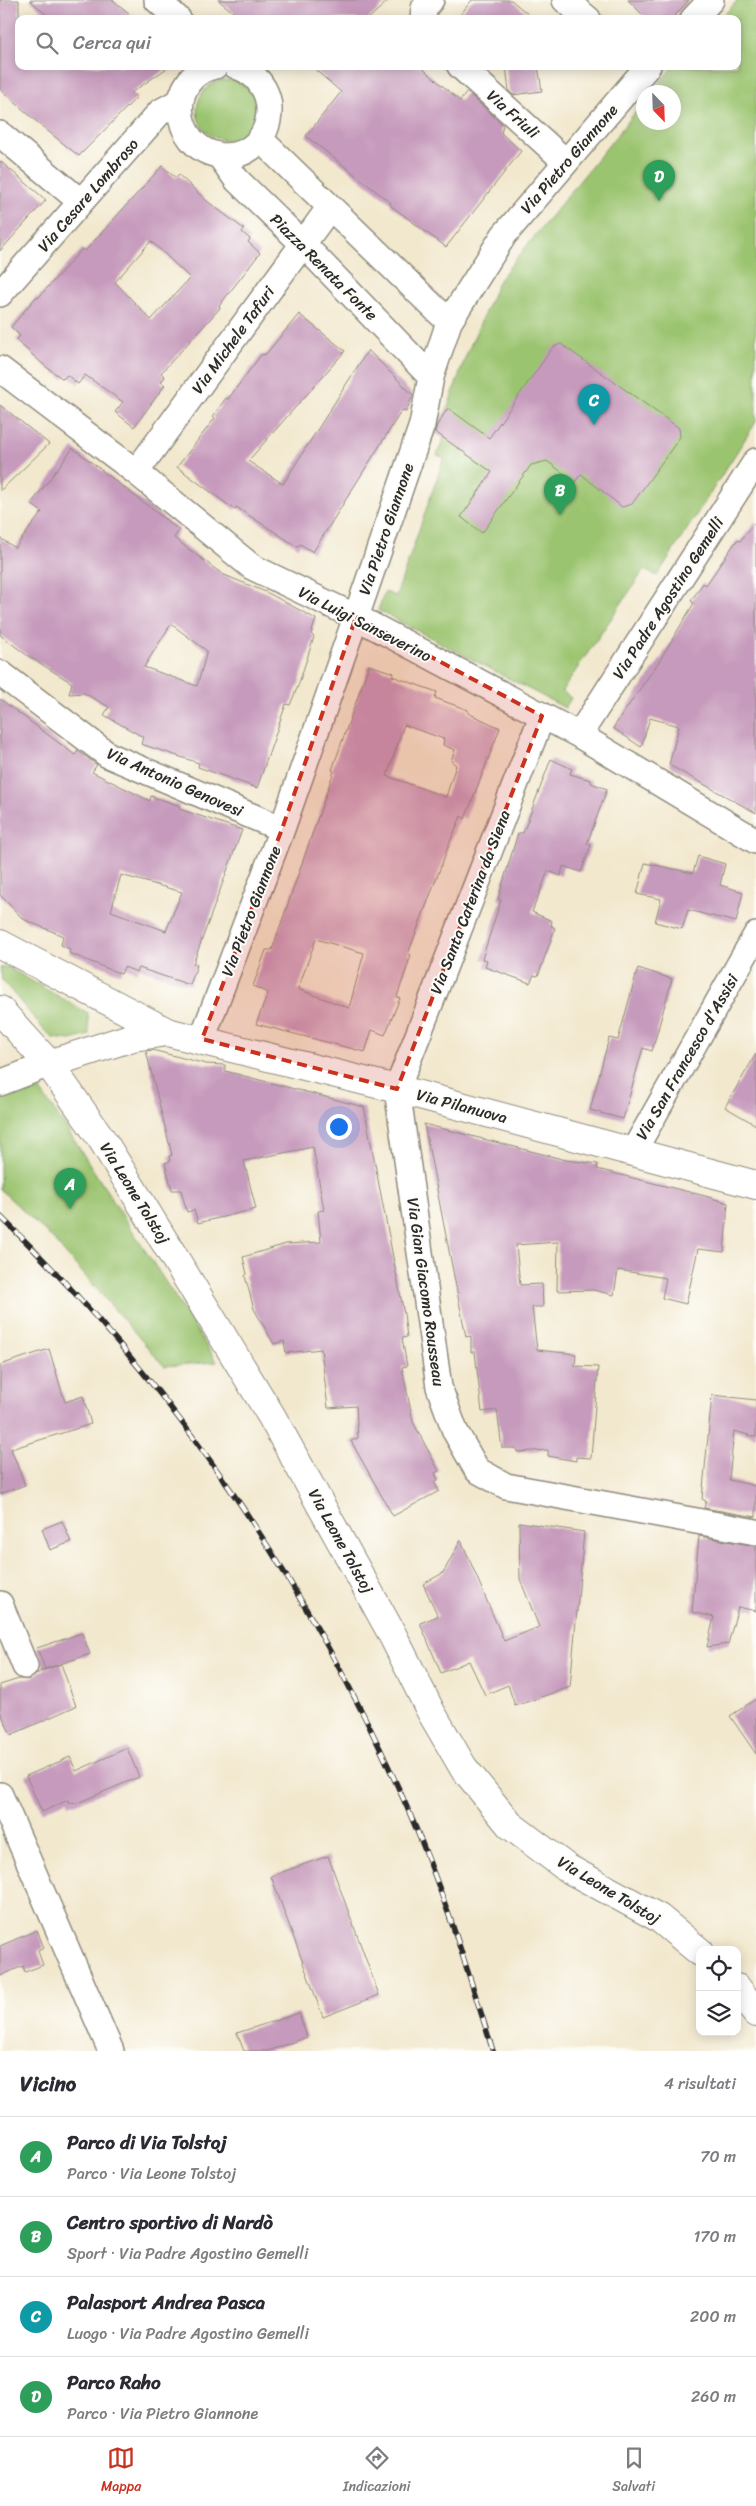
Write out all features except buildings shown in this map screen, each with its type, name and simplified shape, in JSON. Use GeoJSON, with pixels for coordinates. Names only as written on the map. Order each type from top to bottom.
{"type":"FeatureCollection","features":[{"type":"Feature","properties":{"kind":"street"},"geometry":{"type":"LineString","coordinates":[[157,0],[174,15]]}},
{"type":"Feature","properties":{"kind":"street"},"geometry":{"type":"LineString","coordinates":[[423,15],[424,8],[431,0]]}},
{"type":"Feature","properties":{"kind":"street"},"geometry":{"type":"LineString","coordinates":[[565,0],[583,15]]}},
{"type":"Feature","properties":{"kind":"street"},"geometry":{"type":"LineString","coordinates":[[697,15],[711,0]]}},
{"type":"Feature","properties":{"kind":"street"},"geometry":{"type":"LineString","coordinates":[[180,101],[185,87],[195,75],[206,70]]}},
{"type":"Feature","properties":{"kind":"street"},"geometry":{"type":"LineString","coordinates":[[219,155],[234,154],[248,149],[260,139],[267,126],[270,112],[268,97],[262,83],[245,70]]}},
{"type":"Feature","properties":{"kind":"street","name":"Via Friuli"},"geometry":{"type":"LineString","coordinates":[[464,70],[566,162]]}},
{"type":"Feature","properties":{"kind":"street","name":"Via Pietro Giannone"},"geometry":{"type":"LineString","coordinates":[[202,1039],[282,828],[356,618],[422,425],[431,377],[449,322],[504,235],[644,70]]}},
{"type":"Feature","properties":{"kind":"street","name":"Piazza Renata Fonte"},"geometry":{"type":"LineString","coordinates":[[180,101],[179,116],[184,130],[193,142],[205,150],[219,155],[237,180],[303,244],[431,377]]}},
{"type":"Feature","properties":{"kind":"street","name":"Via Cesare Lombroso"},"geometry":{"type":"LineString","coordinates":[[0,294],[160,112],[180,101]]}},
{"type":"Feature","properties":{"kind":"street"},"geometry":{"type":"LineString","coordinates":[[0,134],[81,202]]}},
{"type":"Feature","properties":{"kind":"street"},"geometry":{"type":"LineString","coordinates":[[260,139],[449,322]]}},
{"type":"Feature","properties":{"kind":"street","name":"Via Michele Tafuri"},"geometry":{"type":"LineString","coordinates":[[136,472],[330,207]]}},
{"type":"Feature","properties":{"kind":"street","name":"Via Luigi Sanseverino"},"geometry":{"type":"LineString","coordinates":[[0,369],[136,472],[252,567],[356,618],[579,735],[756,840]]}},
{"type":"Feature","properties":{"kind":"street","name":"Via Padre Agostino Gemelli"},"geometry":{"type":"LineString","coordinates":[[579,735],[752,478]]}},
{"type":"Feature","properties":{"kind":"street","name":"Via Antonio Genovesi"},"geometry":{"type":"LineString","coordinates":[[0,673],[108,755],[282,828]]}},
{"type":"Feature","properties":{"kind":"street","name":"Via Santa Caterina da Siena"},"geometry":{"type":"LineString","coordinates":[[397,1089],[542,716]]}},
{"type":"Feature","properties":{"kind":"street","name":"Via San Francesco d'Assisi"},"geometry":{"type":"LineString","coordinates":[[632,1152],[756,935]]}},
{"type":"Feature","properties":{"kind":"street"},"geometry":{"type":"LineString","coordinates":[[0,944],[167,1032]]}},
{"type":"Feature","properties":{"kind":"street","name":"Via Leone Tolstoj"},"geometry":{"type":"LineString","coordinates":[[0,1010],[49,1064],[103,1141],[272,1417],[391,1632],[431,1712],[463,1767],[510,1825],[567,1868],[659,1918],[696,1949]]}},
{"type":"Feature","properties":{"kind":"street"},"geometry":{"type":"LineString","coordinates":[[0,1083],[49,1064],[133,1037],[167,1032]]}},
{"type":"Feature","properties":{"kind":"street","name":"Via Pilanuova"},"geometry":{"type":"LineString","coordinates":[[167,1032],[202,1039],[397,1089],[756,1185]]}},
{"type":"Feature","properties":{"kind":"street","name":"Via Gian Giacomo Rousseau"},"geometry":{"type":"LineString","coordinates":[[397,1089],[439,1387],[455,1431],[477,1470],[506,1486],[756,1532]]}},
{"type":"Feature","properties":{"kind":"street"},"geometry":{"type":"LineString","coordinates":[[0,1604],[25,1666]]}},
{"type":"Feature","properties":{"kind":"street"},"geometry":{"type":"LineString","coordinates":[[0,1795],[111,2051]]}},
{"type":"Feature","properties":{"kind":"street"},"geometry":{"type":"LineString","coordinates":[[739,1991],[756,2013]]}},
{"type":"Feature","properties":{"kind":"highlighted area"},"geometry":{"type":"Polygon","coordinates":[[[356,617],[542,716],[397,1089],[202,1039],[282,829],[356,617]]]}},
{"type":"Feature","properties":{"kind":"green space"},"geometry":{"type":"Polygon","coordinates":[[[738,0],[756,0],[756,422],[657,576],[644,570],[562,691],[571,698],[565,708],[378,610],[385,592],[396,596],[444,458],[437,455],[444,438],[436,433],[435,428],[447,410],[465,358],[499,280],[636,112],[636,130],[681,130],[681,85],[658,85],[670,70],[741,70],[741,15],[724,15],[738,0]]]}},
{"type":"Feature","properties":{"kind":"green space"},"geometry":{"type":"Polygon","coordinates":[[[227,80],[244,85],[252,93],[257,110],[252,127],[244,135],[227,140],[210,135],[202,127],[197,110],[202,93],[210,85],[227,80]]]}},
{"type":"Feature","properties":{"kind":"green space"},"geometry":{"type":"Polygon","coordinates":[[[7,967],[88,1013],[89,1035],[71,1040],[53,1038],[2,980],[0,968],[7,967]]]}},
{"type":"Feature","properties":{"kind":"green space"},"geometry":{"type":"Polygon","coordinates":[[[31,1086],[37,1086],[63,1123],[217,1362],[164,1366],[52,1238],[0,1189],[0,1096],[31,1086]]]}},
{"type":"Feature","properties":{"kind":"railway"},"geometry":{"type":"LineString","coordinates":[[0,1216],[63,1280],[122,1348],[178,1418],[231,1491],[280,1566],[326,1644],[368,1723],[406,1805],[442,1896],[493,2051]]}},
{"type":"Feature","properties":{"kind":"place","name":"Parco Raho"},"geometry":{"type":"Point","coordinates":[659,201]}},
{"type":"Feature","properties":{"kind":"place","name":"Palasport Andrea Pasca"},"geometry":{"type":"Point","coordinates":[594,425]}},
{"type":"Feature","properties":{"kind":"place","name":"Centro sportivo di Nardò"},"geometry":{"type":"Point","coordinates":[560,515]}},
{"type":"Feature","properties":{"kind":"place","name":"Parco di Via Tolstoj"},"geometry":{"type":"Point","coordinates":[70,1209]}}]}
